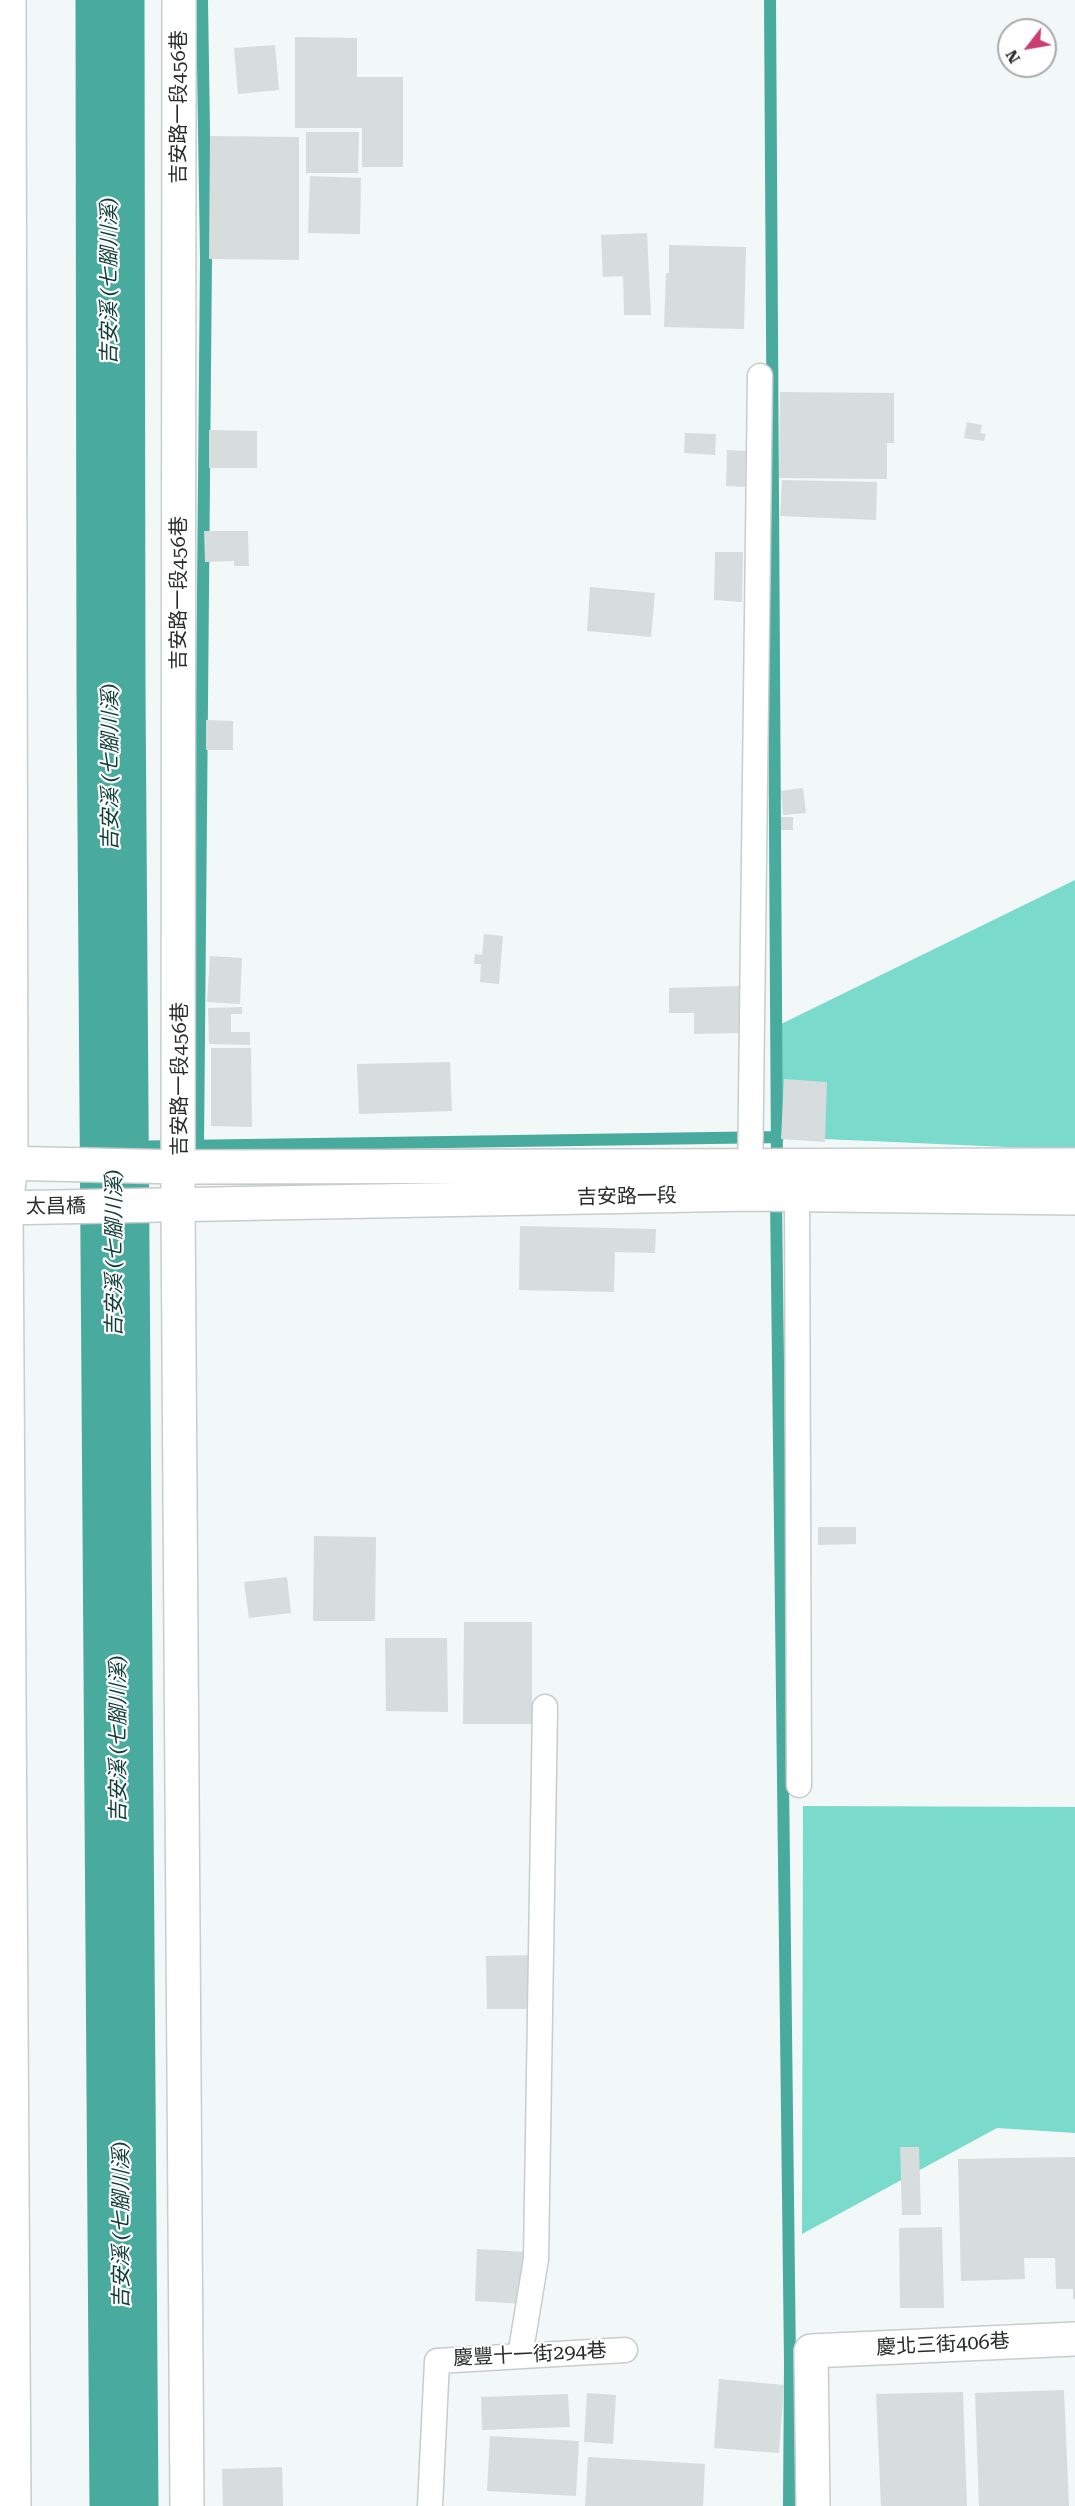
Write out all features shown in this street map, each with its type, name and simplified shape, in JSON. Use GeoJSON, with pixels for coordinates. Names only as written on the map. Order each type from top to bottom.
{"type":"FeatureCollection","features":[{"type":"Feature","properties":{"kind":"street"},"geometry":{"type":"LineString","coordinates":[[9,0],[6,1163],[3,1208],[14,2506]]}},
{"type":"Feature","properties":{"kind":"street","name":"吉安路一段456巷"},"geometry":{"type":"LineString","coordinates":[[179,0],[179,1186],[187,2506]]}},
{"type":"Feature","properties":{"kind":"street"},"geometry":{"type":"LineString","coordinates":[[6,1163],[179,1186]]}},
{"type":"Feature","properties":{"kind":"street","name":"吉安路一段"},"geometry":{"type":"LineString","coordinates":[[179,1186],[750,1180],[1075,1165]]}},
{"type":"Feature","properties":{"kind":"street","name":"吉安路一段"},"geometry":{"type":"LineString","coordinates":[[750,1180],[797,1194],[1075,1198]]}},
{"type":"Feature","properties":{"kind":"street","name":"太昌橋"},"geometry":{"type":"LineString","coordinates":[[3,1208],[179,1186]]}},
{"type":"Feature","properties":{"kind":"street","name":"慶北三街406巷"},"geometry":{"type":"LineString","coordinates":[[813,2506],[812,2351],[1075,2339]]}},
{"type":"Feature","properties":{"kind":"lane"},"geometry":{"type":"LineString","coordinates":[[750,1180],[760,376]]}},
{"type":"Feature","properties":{"kind":"lane"},"geometry":{"type":"LineString","coordinates":[[797,1194],[799,1785]]}},
{"type":"Feature","properties":{"kind":"lane"},"geometry":{"type":"LineString","coordinates":[[520,2356],[536,2259],[545,1707]]}},
{"type":"Feature","properties":{"kind":"lane","name":"慶豐十一街294巷"},"geometry":{"type":"LineString","coordinates":[[430,2506],[437,2361],[626,2350]]}},
{"type":"Feature","properties":{"kind":"green space"},"geometry":{"type":"Polygon","coordinates":[[[1075,880],[1075,1150],[778,1137],[777,1026],[1075,880]]]}},
{"type":"Feature","properties":{"kind":"green space"},"geometry":{"type":"Polygon","coordinates":[[[803,1806],[1075,1807],[1075,2133],[997,2128],[802,2234],[803,1806]]]}},
{"type":"Feature","properties":{"kind":"building"},"geometry":{"type":"Polygon","coordinates":[[[295,37],[357,38],[357,77],[403,77],[403,167],[362,167],[362,128],[295,128],[295,37]]]}},
{"type":"Feature","properties":{"kind":"building"},"geometry":{"type":"Polygon","coordinates":[[[275,45],[279,90],[238,94],[234,48],[275,45]]]}},
{"type":"Feature","properties":{"kind":"building"},"geometry":{"type":"Polygon","coordinates":[[[306,132],[359,132],[358,173],[306,173],[306,132]]]}},
{"type":"Feature","properties":{"kind":"building"},"geometry":{"type":"Polygon","coordinates":[[[210,136],[299,137],[299,260],[209,259],[210,136]]]}},
{"type":"Feature","properties":{"kind":"building"},"geometry":{"type":"Polygon","coordinates":[[[310,176],[361,178],[360,234],[308,233],[310,176]]]}},
{"type":"Feature","properties":{"kind":"building"},"geometry":{"type":"Polygon","coordinates":[[[647,233],[651,315],[624,315],[623,276],[603,277],[601,235],[647,233]]]}},
{"type":"Feature","properties":{"kind":"building"},"geometry":{"type":"Polygon","coordinates":[[[669,245],[746,247],[744,329],[664,327],[669,245]]]}},
{"type":"Feature","properties":{"kind":"building"},"geometry":{"type":"Polygon","coordinates":[[[780,392],[894,393],[894,443],[887,443],[887,479],[779,478],[780,392]]]}},
{"type":"Feature","properties":{"kind":"building"},"geometry":{"type":"Polygon","coordinates":[[[967,422],[982,425],[980,433],[986,434],[984,441],[964,438],[967,422]]]}},
{"type":"Feature","properties":{"kind":"building"},"geometry":{"type":"Polygon","coordinates":[[[209,430],[257,431],[257,468],[209,468],[209,430]]]}},
{"type":"Feature","properties":{"kind":"building"},"geometry":{"type":"Polygon","coordinates":[[[685,433],[716,434],[715,455],[684,453],[685,433]]]}},
{"type":"Feature","properties":{"kind":"building"},"geometry":{"type":"Polygon","coordinates":[[[727,450],[746,451],[745,487],[726,486],[727,450]]]}},
{"type":"Feature","properties":{"kind":"building"},"geometry":{"type":"Polygon","coordinates":[[[782,480],[877,482],[876,520],[780,516],[782,480]]]}},
{"type":"Feature","properties":{"kind":"building"},"geometry":{"type":"Polygon","coordinates":[[[204,531],[248,531],[249,566],[234,566],[234,561],[205,562],[204,531]]]}},
{"type":"Feature","properties":{"kind":"building"},"geometry":{"type":"Polygon","coordinates":[[[715,552],[743,552],[742,602],[714,600],[715,552]]]}},
{"type":"Feature","properties":{"kind":"building"},"geometry":{"type":"Polygon","coordinates":[[[590,587],[655,593],[651,637],[587,631],[590,587]]]}},
{"type":"Feature","properties":{"kind":"building"},"geometry":{"type":"Polygon","coordinates":[[[206,720],[233,721],[233,750],[206,750],[206,720]]]}},
{"type":"Feature","properties":{"kind":"building"},"geometry":{"type":"Polygon","coordinates":[[[803,788],[806,813],[783,815],[781,791],[803,788]]]}},
{"type":"Feature","properties":{"kind":"building"},"geometry":{"type":"Polygon","coordinates":[[[781,817],[793,817],[793,830],[781,830],[781,817]]]}},
{"type":"Feature","properties":{"kind":"building"},"geometry":{"type":"Polygon","coordinates":[[[484,934],[503,936],[499,984],[480,982],[481,964],[474,964],[475,954],[482,955],[484,934]]]}},
{"type":"Feature","properties":{"kind":"building"},"geometry":{"type":"Polygon","coordinates":[[[210,956],[242,958],[240,1004],[207,1002],[210,956]]]}},
{"type":"Feature","properties":{"kind":"building"},"geometry":{"type":"Polygon","coordinates":[[[740,986],[741,1033],[694,1034],[694,1013],[669,1013],[669,988],[740,986]]]}},
{"type":"Feature","properties":{"kind":"building"},"geometry":{"type":"Polygon","coordinates":[[[242,1007],[242,1014],[231,1014],[231,1032],[250,1032],[250,1045],[209,1044],[208,1008],[242,1007]]]}},
{"type":"Feature","properties":{"kind":"building"},"geometry":{"type":"Polygon","coordinates":[[[211,1048],[251,1048],[252,1127],[211,1126],[211,1048]]]}},
{"type":"Feature","properties":{"kind":"building"},"geometry":{"type":"Polygon","coordinates":[[[450,1062],[452,1111],[359,1114],[357,1064],[450,1062]]]}},
{"type":"Feature","properties":{"kind":"building"},"geometry":{"type":"Polygon","coordinates":[[[784,1079],[827,1082],[825,1142],[781,1139],[784,1079]]]}},
{"type":"Feature","properties":{"kind":"building"},"geometry":{"type":"Polygon","coordinates":[[[520,1226],[656,1229],[655,1253],[615,1252],[614,1292],[519,1290],[520,1226]]]}},
{"type":"Feature","properties":{"kind":"building"},"geometry":{"type":"Polygon","coordinates":[[[818,1527],[856,1527],[856,1544],[818,1545],[818,1527]]]}},
{"type":"Feature","properties":{"kind":"building"},"geometry":{"type":"Polygon","coordinates":[[[314,1536],[376,1537],[375,1621],[313,1621],[314,1536]]]}},
{"type":"Feature","properties":{"kind":"building"},"geometry":{"type":"Polygon","coordinates":[[[287,1577],[291,1613],[249,1618],[244,1582],[287,1577]]]}},
{"type":"Feature","properties":{"kind":"building"},"geometry":{"type":"Polygon","coordinates":[[[464,1622],[532,1622],[532,1724],[463,1724],[464,1622]]]}},
{"type":"Feature","properties":{"kind":"building"},"geometry":{"type":"Polygon","coordinates":[[[385,1638],[447,1638],[448,1712],[386,1711],[385,1638]]]}},
{"type":"Feature","properties":{"kind":"building"},"geometry":{"type":"Polygon","coordinates":[[[536,1955],[536,2009],[487,2009],[486,1956],[536,1955]]]}},
{"type":"Feature","properties":{"kind":"building"},"geometry":{"type":"Polygon","coordinates":[[[900,2147],[919,2147],[921,2215],[902,2215],[900,2147]]]}},
{"type":"Feature","properties":{"kind":"building"},"geometry":{"type":"Polygon","coordinates":[[[1075,2157],[1075,2299],[1073,2299],[1073,2289],[1056,2289],[1055,2258],[1024,2258],[1025,2279],[961,2281],[958,2159],[1075,2157]]]}},
{"type":"Feature","properties":{"kind":"building"},"geometry":{"type":"Polygon","coordinates":[[[942,2227],[944,2308],[900,2308],[899,2228],[942,2227]]]}},
{"type":"Feature","properties":{"kind":"building"},"geometry":{"type":"Polygon","coordinates":[[[477,2249],[526,2252],[523,2304],[475,2301],[477,2249]]]}},
{"type":"Feature","properties":{"kind":"building"},"geometry":{"type":"Polygon","coordinates":[[[719,2379],[784,2385],[779,2453],[714,2448],[719,2379]]]}},
{"type":"Feature","properties":{"kind":"building"},"geometry":{"type":"Polygon","coordinates":[[[1064,2390],[1069,2506],[979,2506],[975,2393],[1064,2390]]]}},
{"type":"Feature","properties":{"kind":"building"},"geometry":{"type":"Polygon","coordinates":[[[963,2392],[967,2506],[881,2506],[876,2394],[963,2392]]]}},
{"type":"Feature","properties":{"kind":"building"},"geometry":{"type":"Polygon","coordinates":[[[587,2393],[616,2395],[613,2444],[584,2442],[587,2393]]]}},
{"type":"Feature","properties":{"kind":"building"},"geometry":{"type":"Polygon","coordinates":[[[568,2394],[570,2427],[482,2430],[481,2397],[568,2394]]]}},
{"type":"Feature","properties":{"kind":"building"},"geometry":{"type":"Polygon","coordinates":[[[490,2436],[579,2441],[576,2496],[487,2491],[490,2436]]]}},
{"type":"Feature","properties":{"kind":"building"},"geometry":{"type":"Polygon","coordinates":[[[588,2457],[705,2464],[703,2506],[585,2506],[588,2457]]]}},
{"type":"Feature","properties":{"kind":"building"},"geometry":{"type":"Polygon","coordinates":[[[282,2467],[283,2506],[223,2506],[222,2469],[282,2467]]]}},
{"type":"Feature","properties":{"kind":"waterway","name":"吉安溪 (七腳川溪)"},"geometry":{"type":"LineString","coordinates":[[110,0],[111,689],[124,2506]]}},
{"type":"Feature","properties":{"kind":"waterway"},"geometry":{"type":"LineString","coordinates":[[198,1145],[206,259],[202,0]]}},
{"type":"Feature","properties":{"kind":"waterway"},"geometry":{"type":"LineString","coordinates":[[770,0],[777,1164]]}},
{"type":"Feature","properties":{"kind":"waterway"},"geometry":{"type":"LineString","coordinates":[[115,1147],[778,1137]]}},
{"type":"Feature","properties":{"kind":"waterway"},"geometry":{"type":"LineString","coordinates":[[776,1196],[790,2363],[789,2506]]}}]}
